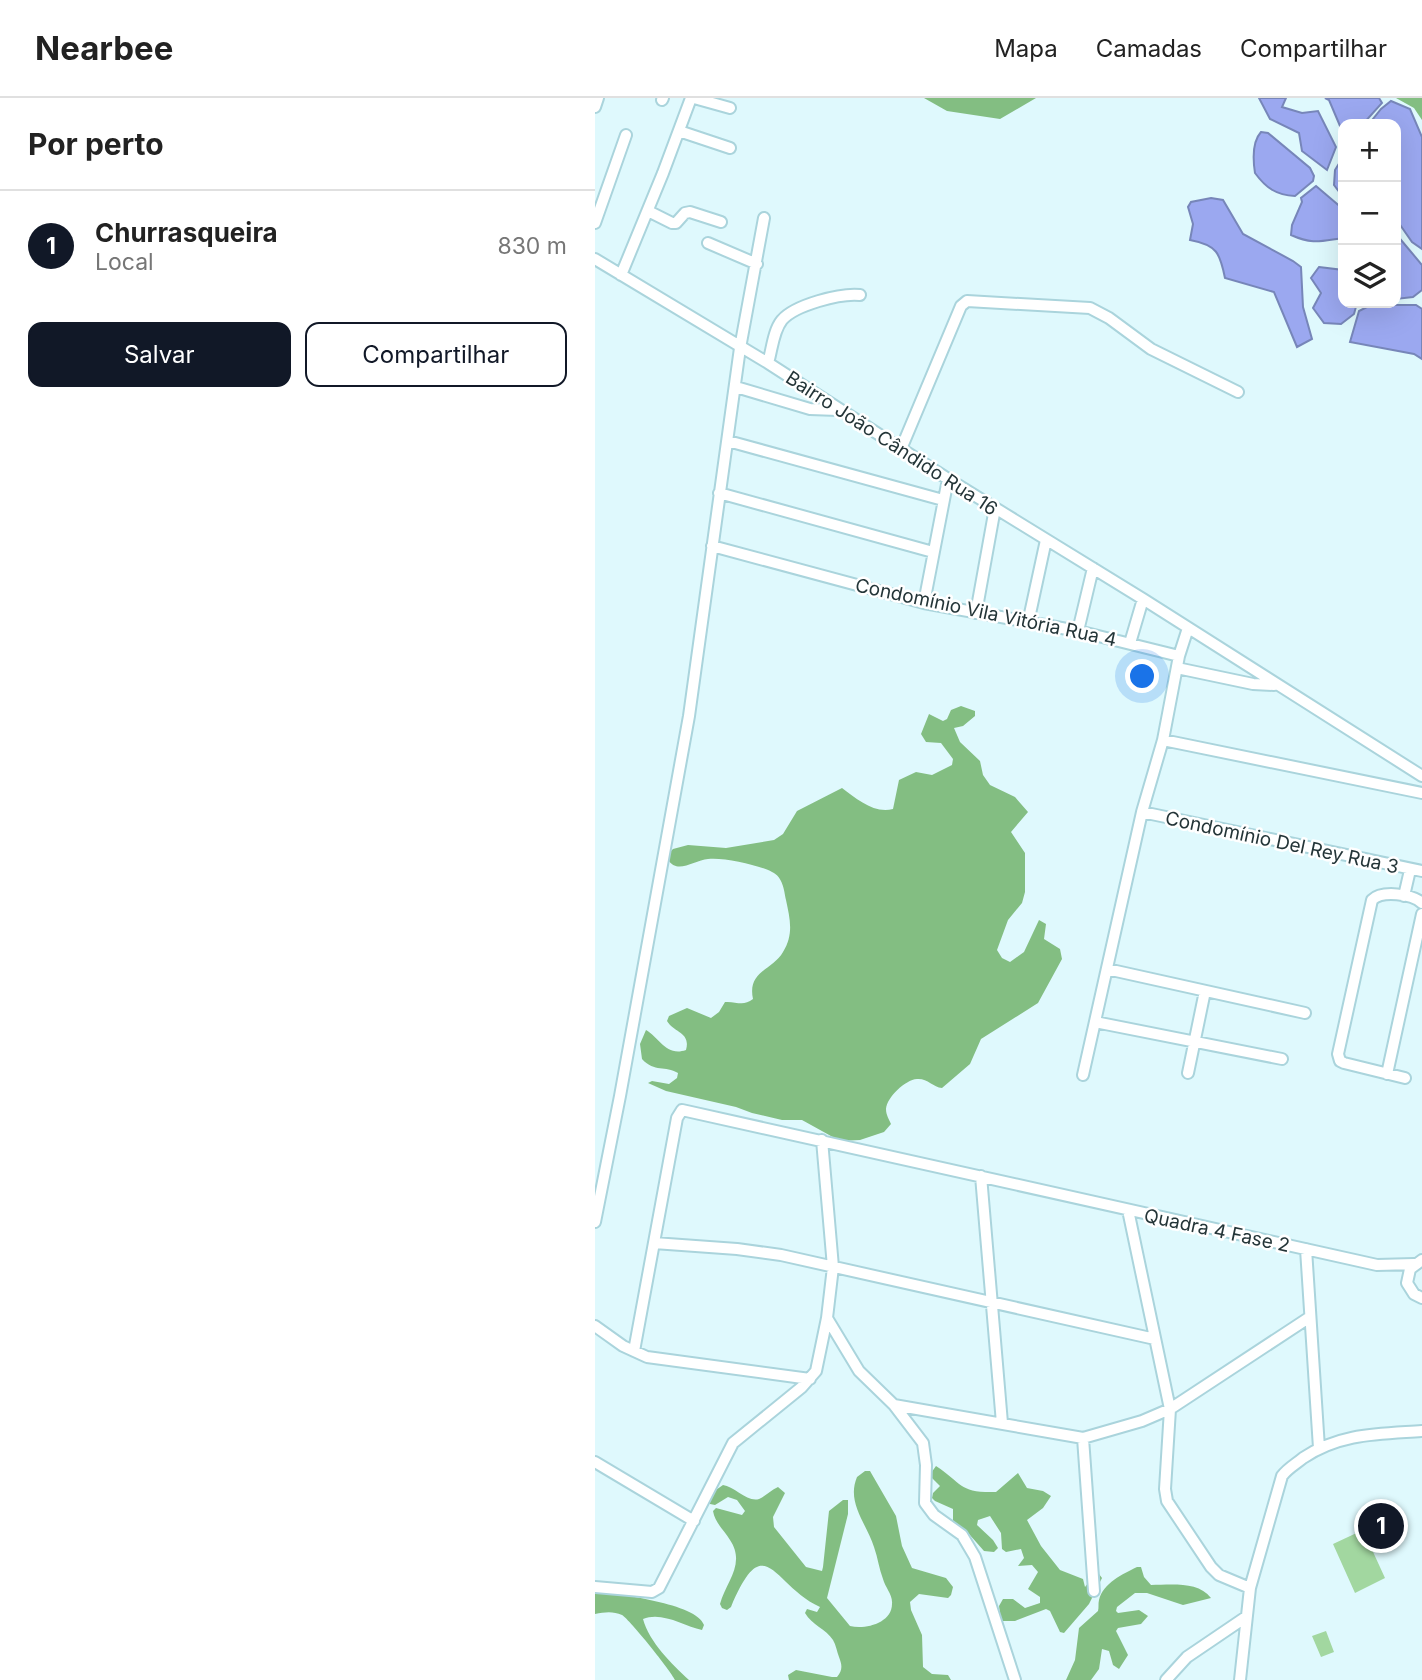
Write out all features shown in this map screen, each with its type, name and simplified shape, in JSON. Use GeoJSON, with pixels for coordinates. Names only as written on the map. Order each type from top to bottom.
{"type":"FeatureCollection","features":[{"type":"Feature","properties":{"kind":"street"},"geometry":{"type":"LineString","coordinates":[[595,107],[598,98]]}},
{"type":"Feature","properties":{"kind":"street"},"geometry":{"type":"LineString","coordinates":[[621,275],[692,98],[730,108]]}},
{"type":"Feature","properties":{"kind":"street"},"geometry":{"type":"LineString","coordinates":[[680,131],[730,148]]}},
{"type":"Feature","properties":{"kind":"street"},"geometry":{"type":"LineString","coordinates":[[595,223],[626,135]]}},
{"type":"Feature","properties":{"kind":"street"},"geometry":{"type":"LineString","coordinates":[[648,211],[672,223],[678,222],[685,213],[690,212],[721,222]]}},
{"type":"Feature","properties":{"kind":"street"},"geometry":{"type":"LineString","coordinates":[[595,1222],[689,716],[740,348],[764,218]]}},
{"type":"Feature","properties":{"kind":"street"},"geometry":{"type":"LineString","coordinates":[[708,243],[757,264]]}},
{"type":"Feature","properties":{"kind":"street","name":"Bairro João Cândido Rua 16"},"geometry":{"type":"LineString","coordinates":[[595,259],[768,363],[838,410],[1422,776]]}},
{"type":"Feature","properties":{"kind":"street"},"geometry":{"type":"LineString","coordinates":[[768,363],[779,324],[786,316],[834,296],[860,295]]}},
{"type":"Feature","properties":{"kind":"street"},"geometry":{"type":"LineString","coordinates":[[901,449],[961,306],[967,301],[1090,308],[1109,318],[1151,349],[1238,392]]}},
{"type":"Feature","properties":{"kind":"street"},"geometry":{"type":"LineString","coordinates":[[736,387],[810,409],[838,410]]}},
{"type":"Feature","properties":{"kind":"street"},"geometry":{"type":"LineString","coordinates":[[728,441],[943,500]]}},
{"type":"Feature","properties":{"kind":"street"},"geometry":{"type":"LineString","coordinates":[[924,603],[948,479]]}},
{"type":"Feature","properties":{"kind":"street"},"geometry":{"type":"LineString","coordinates":[[719,493],[933,552]]}},
{"type":"Feature","properties":{"kind":"street"},"geometry":{"type":"LineString","coordinates":[[976,613],[995,508]]}},
{"type":"Feature","properties":{"kind":"street"},"geometry":{"type":"LineString","coordinates":[[1028,623],[1046,540]]}},
{"type":"Feature","properties":{"kind":"street","name":"Condomínio Vila Vitória Rua 4"},"geometry":{"type":"LineString","coordinates":[[712,546],[924,603],[1130,643],[1178,662],[1253,684],[1277,685]]}},
{"type":"Feature","properties":{"kind":"street"},"geometry":{"type":"LineString","coordinates":[[1078,631],[1093,568]]}},
{"type":"Feature","properties":{"kind":"street"},"geometry":{"type":"LineString","coordinates":[[1130,643],[1143,599]]}},
{"type":"Feature","properties":{"kind":"street"},"geometry":{"type":"LineString","coordinates":[[1083,1075],[1142,812],[1163,740],[1178,662],[1188,628]]}},
{"type":"Feature","properties":{"kind":"street"},"geometry":{"type":"LineString","coordinates":[[1163,740],[1422,793]]}},
{"type":"Feature","properties":{"kind":"street","name":"Condomínio Del Rey Rua 3"},"geometry":{"type":"LineString","coordinates":[[1142,812],[1422,871]]}},
{"type":"Feature","properties":{"kind":"street"},"geometry":{"type":"LineString","coordinates":[[1404,896],[1410,870]]}},
{"type":"Feature","properties":{"kind":"street"},"geometry":{"type":"LineString","coordinates":[[1405,1078],[1344,1063],[1340,1061],[1338,1054],[1369,908],[1377,896],[1404,896],[1422,903]]}},
{"type":"Feature","properties":{"kind":"street"},"geometry":{"type":"LineString","coordinates":[[1387,1073],[1422,914]]}},
{"type":"Feature","properties":{"kind":"street"},"geometry":{"type":"LineString","coordinates":[[1107,969],[1305,1013]]}},
{"type":"Feature","properties":{"kind":"street"},"geometry":{"type":"LineString","coordinates":[[1188,1073],[1205,991]]}},
{"type":"Feature","properties":{"kind":"street"},"geometry":{"type":"LineString","coordinates":[[1095,1022],[1282,1059]]}},
{"type":"Feature","properties":{"kind":"street","name":"Quadra 4 Fase 2"},"geometry":{"type":"LineString","coordinates":[[654,1243],[677,1118],[680,1112],[689,1110],[1377,1265]]}},
{"type":"Feature","properties":{"kind":"street"},"geometry":{"type":"LineString","coordinates":[[595,1587],[652,1591],[662,1585],[733,1443],[810,1379],[819,1360],[833,1267],[822,1140]]}},
{"type":"Feature","properties":{"kind":"street"},"geometry":{"type":"LineString","coordinates":[[981,1176],[1002,1423]]}},
{"type":"Feature","properties":{"kind":"street"},"geometry":{"type":"LineString","coordinates":[[1128,1210],[1170,1409],[1165,1489],[1167,1501],[1214,1570],[1229,1580],[1251,1588]]}},
{"type":"Feature","properties":{"kind":"street"},"geometry":{"type":"LineString","coordinates":[[633,1351],[654,1243],[757,1251],[1155,1339]]}},
{"type":"Feature","properties":{"kind":"street"},"geometry":{"type":"LineString","coordinates":[[1306,1249],[1319,1448]]}},
{"type":"Feature","properties":{"kind":"street"},"geometry":{"type":"LineString","coordinates":[[1377,1265],[1418,1262]]}},
{"type":"Feature","properties":{"kind":"street"},"geometry":{"type":"LineString","coordinates":[[1407,1283],[1407,1276],[1418,1262]]}},
{"type":"Feature","properties":{"kind":"street"},"geometry":{"type":"LineString","coordinates":[[1377,1265],[1407,1283],[1421,1300]]}},
{"type":"Feature","properties":{"kind":"street"},"geometry":{"type":"LineString","coordinates":[[894,1405],[1083,1438],[1142,1421],[1170,1409],[1310,1317]]}},
{"type":"Feature","properties":{"kind":"street"},"geometry":{"type":"LineString","coordinates":[[827,1318],[859,1371],[894,1405],[923,1443],[926,1465],[924,1497],[927,1506],[934,1515],[962,1535],[975,1558],[1015,1680]]}},
{"type":"Feature","properties":{"kind":"street"},"geometry":{"type":"LineString","coordinates":[[595,1326],[633,1351],[660,1360],[810,1379]]}},
{"type":"Feature","properties":{"kind":"street"},"geometry":{"type":"LineString","coordinates":[[1240,1680],[1251,1588],[1282,1476],[1319,1448],[1357,1435],[1422,1431]]}},
{"type":"Feature","properties":{"kind":"street"},"geometry":{"type":"LineString","coordinates":[[1083,1438],[1094,1591]]}},
{"type":"Feature","properties":{"kind":"street"},"geometry":{"type":"LineString","coordinates":[[595,1462],[694,1521]]}},
{"type":"Feature","properties":{"kind":"street"},"geometry":{"type":"LineString","coordinates":[[1166,1680],[1187,1657],[1246,1617]]}},
{"type":"Feature","properties":{"kind":"green space"},"geometry":{"type":"Polygon","coordinates":[[[924,98],[1036,98],[1000,119],[947,111],[924,98]]]}},
{"type":"Feature","properties":{"kind":"green space"},"geometry":{"type":"Polygon","coordinates":[[[1396,98],[1422,98],[1422,120],[1414,108],[1396,98]]]}},
{"type":"Feature","properties":{"kind":"green space"},"geometry":{"type":"Polygon","coordinates":[[[961,706],[975,711],[975,716],[963,726],[954,728],[960,742],[980,761],[983,775],[990,785],[1015,797],[1028,812],[1011,832],[1025,853],[1025,892],[1022,903],[1008,920],[997,950],[1002,958],[1010,962],[1024,952],[1039,920],[1046,924],[1044,939],[1060,949],[1062,959],[1038,1003],[981,1039],[970,1064],[942,1088],[921,1079],[912,1080],[902,1086],[887,1104],[891,1124],[884,1132],[860,1140],[840,1141],[802,1120],[782,1120],[752,1113],[666,1091],[648,1083],[652,1081],[669,1084],[677,1078],[678,1073],[651,1066],[642,1059],[640,1044],[646,1030],[668,1049],[686,1050],[684,1036],[667,1021],[669,1016],[687,1008],[711,1018],[725,1002],[743,1003],[753,999],[754,982],[779,958],[790,933],[784,888],[776,874],[750,864],[722,859],[708,859],[677,866],[669,861],[670,852],[688,845],[726,848],[774,840],[783,834],[797,811],[842,788],[872,807],[893,809],[899,780],[916,772],[932,775],[952,765],[953,759],[941,743],[926,742],[921,734],[929,714],[943,721],[951,710],[961,706]]]}},
{"type":"Feature","properties":{"kind":"green space"},"geometry":{"type":"Polygon","coordinates":[[[936,1466],[962,1486],[975,1491],[996,1492],[1018,1473],[1027,1488],[1043,1491],[1051,1496],[1043,1508],[1027,1520],[1041,1546],[1060,1570],[1083,1579],[1085,1587],[1094,1575],[1099,1574],[1102,1578],[1089,1604],[1064,1633],[1060,1632],[1050,1611],[1046,1609],[1015,1621],[1001,1621],[999,1606],[1003,1599],[1013,1599],[1025,1608],[1040,1603],[1040,1597],[1028,1589],[1038,1572],[1032,1565],[1018,1566],[1024,1558],[1021,1549],[1006,1552],[1002,1549],[1001,1533],[990,1516],[978,1520],[977,1525],[993,1540],[998,1548],[994,1552],[984,1551],[969,1534],[953,1523],[953,1509],[932,1498],[940,1486],[931,1477],[936,1466]]]}},
{"type":"Feature","properties":{"kind":"green space"},"geometry":{"type":"Polygon","coordinates":[[[870,1471],[896,1516],[902,1546],[912,1568],[946,1578],[953,1587],[948,1598],[919,1594],[910,1602],[922,1635],[923,1667],[932,1674],[948,1675],[951,1680],[789,1680],[788,1675],[796,1670],[832,1677],[837,1677],[840,1672],[841,1663],[833,1640],[805,1613],[807,1609],[817,1612],[820,1607],[804,1598],[771,1569],[762,1566],[753,1570],[743,1583],[731,1607],[727,1610],[720,1604],[733,1573],[736,1557],[730,1540],[713,1511],[716,1508],[742,1515],[745,1511],[737,1500],[728,1497],[715,1505],[708,1500],[713,1492],[723,1485],[755,1500],[778,1487],[785,1493],[773,1517],[774,1527],[806,1567],[822,1571],[829,1511],[843,1500],[848,1500],[848,1514],[827,1598],[850,1626],[870,1626],[888,1616],[891,1611],[891,1597],[854,1496],[857,1477],[870,1471]]]}},
{"type":"Feature","properties":{"kind":"green space"},"geometry":{"type":"Polygon","coordinates":[[[1363,1530],[1385,1578],[1355,1593],[1333,1544],[1363,1530]]]}},
{"type":"Feature","properties":{"kind":"green space"},"geometry":{"type":"Polygon","coordinates":[[[1141,1567],[1144,1577],[1151,1585],[1192,1586],[1211,1598],[1183,1605],[1147,1593],[1135,1593],[1117,1607],[1116,1611],[1139,1610],[1148,1616],[1141,1624],[1118,1628],[1116,1631],[1128,1655],[1119,1669],[1113,1665],[1109,1651],[1102,1649],[1099,1669],[1091,1680],[1066,1680],[1075,1660],[1079,1628],[1098,1611],[1101,1594],[1109,1584],[1141,1567]]]}},
{"type":"Feature","properties":{"kind":"green space"},"geometry":{"type":"Polygon","coordinates":[[[595,1590],[673,1606],[698,1617],[704,1625],[702,1630],[665,1618],[643,1619],[656,1644],[689,1680],[675,1680],[650,1646],[622,1615],[609,1612],[595,1614],[595,1590]]]}},
{"type":"Feature","properties":{"kind":"green space"},"geometry":{"type":"Polygon","coordinates":[[[1326,1631],[1334,1652],[1321,1657],[1312,1636],[1326,1631]]]}},
{"type":"Feature","properties":{"kind":"water"},"geometry":{"type":"Polygon","coordinates":[[[1259,98],[1286,98],[1282,107],[1302,113],[1318,111],[1336,147],[1327,170],[1302,151],[1299,133],[1270,119],[1259,98]]]}},
{"type":"Feature","properties":{"kind":"water"},"geometry":{"type":"Polygon","coordinates":[[[1325,98],[1379,98],[1382,103],[1368,119],[1338,119],[1338,121],[1329,100],[1325,98]]]}},
{"type":"Feature","properties":{"kind":"water"},"geometry":{"type":"Polygon","coordinates":[[[1391,101],[1410,109],[1422,137],[1422,249],[1412,242],[1401,226],[1401,119],[1373,119],[1391,101]]]}},
{"type":"Feature","properties":{"kind":"water"},"geometry":{"type":"Polygon","coordinates":[[[1261,132],[1268,133],[1310,168],[1313,181],[1295,196],[1272,190],[1255,173],[1255,146],[1261,132]]]}},
{"type":"Feature","properties":{"kind":"water"},"geometry":{"type":"Polygon","coordinates":[[[1338,165],[1338,190],[1334,185],[1338,165]]]}},
{"type":"Feature","properties":{"kind":"water"},"geometry":{"type":"Polygon","coordinates":[[[1316,186],[1338,205],[1338,239],[1311,241],[1291,235],[1301,198],[1316,186]]]}},
{"type":"Feature","properties":{"kind":"water"},"geometry":{"type":"Polygon","coordinates":[[[1211,198],[1223,200],[1243,234],[1301,267],[1303,307],[1312,339],[1297,347],[1274,292],[1225,278],[1216,252],[1206,245],[1190,240],[1193,224],[1188,207],[1191,202],[1211,198]]]}},
{"type":"Feature","properties":{"kind":"water"},"geometry":{"type":"Polygon","coordinates":[[[1401,240],[1422,265],[1422,290],[1413,297],[1401,298],[1401,240]]]}},
{"type":"Feature","properties":{"kind":"water"},"geometry":{"type":"Polygon","coordinates":[[[1319,267],[1338,269],[1338,308],[1356,308],[1354,314],[1341,324],[1324,323],[1313,308],[1321,293],[1311,278],[1319,267]]]}},
{"type":"Feature","properties":{"kind":"water"},"geometry":{"type":"Polygon","coordinates":[[[1401,305],[1416,305],[1422,309],[1422,359],[1414,354],[1350,342],[1359,311],[1365,308],[1401,308],[1401,305]]]}},
{"type":"Feature","properties":{"kind":"place","name":"Churrasqueira"},"geometry":{"type":"Point","coordinates":[1381,1526]}}]}
